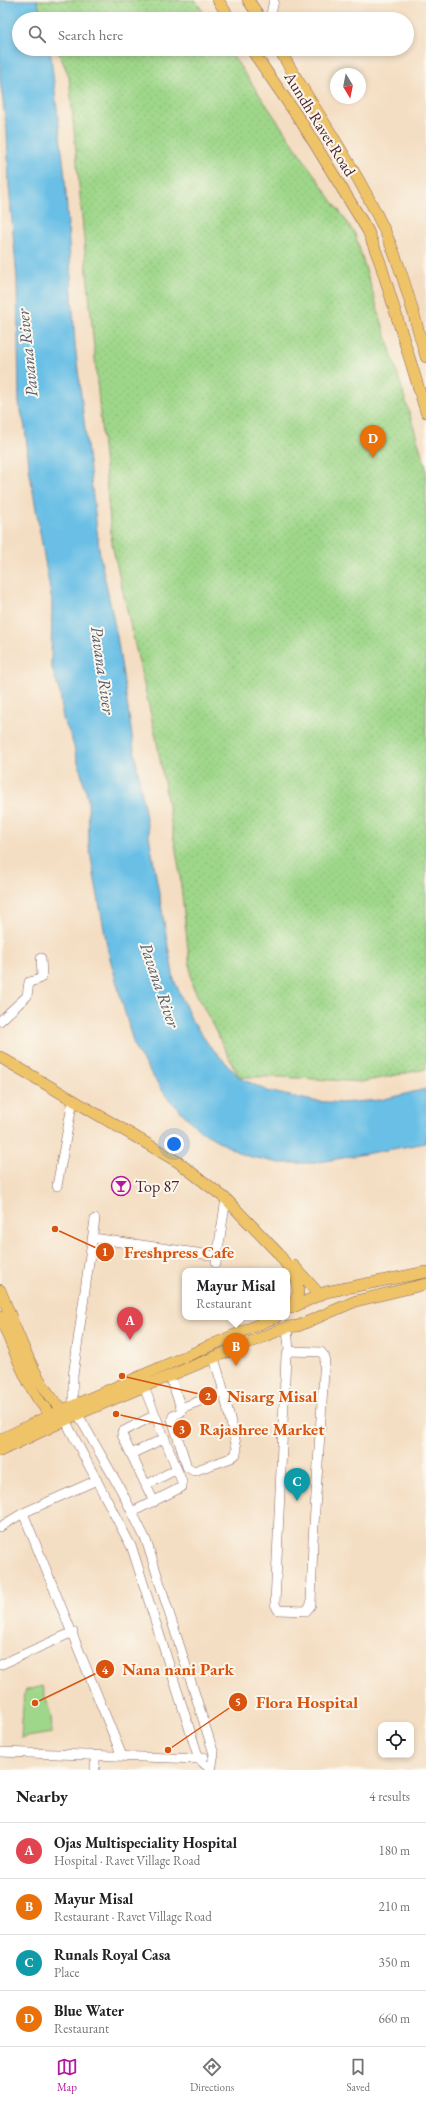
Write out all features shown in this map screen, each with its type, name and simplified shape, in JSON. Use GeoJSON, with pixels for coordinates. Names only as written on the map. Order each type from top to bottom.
{"type":"FeatureCollection","features":[{"type":"Feature","properties":{"kind":"main road"},"geometry":{"type":"LineString","coordinates":[[218,0],[226,12]]}},
{"type":"Feature","properties":{"kind":"main road"},"geometry":{"type":"LineString","coordinates":[[248,0],[256,12]]}},
{"type":"Feature","properties":{"kind":"main road","name":"Aundh Ravet Road"},"geometry":{"type":"LineString","coordinates":[[256,56],[279,88],[361,217],[380,262],[426,412]]}},
{"type":"Feature","properties":{"kind":"main road","name":"Aundh Ravet Road"},"geometry":{"type":"LineString","coordinates":[[283,56],[357,176],[375,210],[395,257],[426,356]]}},
{"type":"Feature","properties":{"kind":"main road"},"geometry":{"type":"LineString","coordinates":[[0,1057],[178,1162],[226,1199],[278,1253],[322,1293],[332,1295],[334,1309]]}},
{"type":"Feature","properties":{"kind":"main road"},"geometry":{"type":"LineString","coordinates":[[278,1253],[288,1268]]}},
{"type":"Feature","properties":{"kind":"main road"},"geometry":{"type":"LineString","coordinates":[[290,1270],[298,1282],[298,1292],[290,1308]]}},
{"type":"Feature","properties":{"kind":"main road"},"geometry":{"type":"LineString","coordinates":[[290,1308],[322,1293],[426,1272]]}},
{"type":"Feature","properties":{"kind":"main road"},"geometry":{"type":"LineString","coordinates":[[0,1440],[52,1416],[70,1413],[144,1387],[214,1358],[288,1323],[298,1326],[334,1309],[386,1292],[426,1284]]}},
{"type":"Feature","properties":{"kind":"main road"},"geometry":{"type":"LineString","coordinates":[[0,1290],[3,1312],[36,1398],[52,1416]]}},
{"type":"Feature","properties":{"kind":"main road"},"geometry":{"type":"LineString","coordinates":[[3,1312],[46,1390],[70,1413]]}},
{"type":"Feature","properties":{"kind":"main road"},"geometry":{"type":"LineString","coordinates":[[0,1451],[70,1413],[270,1320]]}},
{"type":"Feature","properties":{"kind":"street"},"geometry":{"type":"LineString","coordinates":[[271,12],[274,0]]}},
{"type":"Feature","properties":{"kind":"street"},"geometry":{"type":"LineString","coordinates":[[0,1021],[27,996],[29,982],[42,977],[41,958]]}},
{"type":"Feature","properties":{"kind":"street"},"geometry":{"type":"LineString","coordinates":[[57,1186],[73,1100]]}},
{"type":"Feature","properties":{"kind":"street"},"geometry":{"type":"LineString","coordinates":[[92,1238],[216,1260],[226,1199]]}},
{"type":"Feature","properties":{"kind":"street"},"geometry":{"type":"LineString","coordinates":[[95,1219],[73,1376],[70,1413],[97,1480],[132,1548],[199,1759],[211,1770]]}},
{"type":"Feature","properties":{"kind":"street"},"geometry":{"type":"LineString","coordinates":[[288,1323],[289,1351],[286,1356],[274,1604],[278,1610],[306,1611],[311,1605],[313,1540],[325,1357],[321,1352],[289,1351]]}},
{"type":"Feature","properties":{"kind":"street"},"geometry":{"type":"LineString","coordinates":[[170,1376],[181,1408],[181,1412],[173,1416],[172,1419],[190,1470],[194,1471],[231,1458],[236,1454],[237,1448],[224,1392],[214,1358]]}},
{"type":"Feature","properties":{"kind":"street"},"geometry":{"type":"LineString","coordinates":[[132,1512],[182,1487],[182,1482],[144,1387]]}},
{"type":"Feature","properties":{"kind":"street"},"geometry":{"type":"LineString","coordinates":[[181,1408],[224,1392]]}},
{"type":"Feature","properties":{"kind":"street"},"geometry":{"type":"LineString","coordinates":[[70,1413],[132,1512],[146,1540],[214,1754],[211,1770]]}},
{"type":"Feature","properties":{"kind":"street"},"geometry":{"type":"LineString","coordinates":[[154,1502],[123,1438],[122,1432],[155,1415]]}},
{"type":"Feature","properties":{"kind":"street"},"geometry":{"type":"LineString","coordinates":[[131,1454],[165,1438]]}},
{"type":"Feature","properties":{"kind":"street"},"geometry":{"type":"LineString","coordinates":[[146,1485],[177,1469]]}},
{"type":"Feature","properties":{"kind":"street"},"geometry":{"type":"LineString","coordinates":[[0,1527],[23,1513],[97,1480]]}},
{"type":"Feature","properties":{"kind":"street"},"geometry":{"type":"LineString","coordinates":[[23,1513],[73,1632],[122,1756]]}},
{"type":"Feature","properties":{"kind":"street"},"geometry":{"type":"LineString","coordinates":[[142,1576],[157,1571]]}},
{"type":"Feature","properties":{"kind":"street"},"geometry":{"type":"LineString","coordinates":[[0,1665],[73,1632]]}},
{"type":"Feature","properties":{"kind":"street"},"geometry":{"type":"LineString","coordinates":[[0,1752],[199,1759],[214,1754]]}},
{"type":"Feature","properties":{"kind":"street"},"geometry":{"type":"LineString","coordinates":[[95,1756],[95,1770]]}},
{"type":"Feature","properties":{"kind":"green space"},"geometry":{"type":"Polygon","coordinates":[[[35,0],[195,0],[203,12],[41,12],[35,0]]]}},
{"type":"Feature","properties":{"kind":"green space"},"geometry":{"type":"Polygon","coordinates":[[[60,56],[233,56],[355,234],[426,468],[426,1069],[362,1082],[281,1077],[239,1077],[192,985],[179,868],[157,742],[112,544],[69,76],[60,56]]]}},
{"type":"Feature","properties":{"kind":"green space"},"geometry":{"type":"Polygon","coordinates":[[[42,1686],[51,1715],[52,1733],[21,1738],[24,1691],[42,1686]]]}},
{"type":"Feature","properties":{"kind":"water","name":"Pavana River"},"geometry":{"type":"Polygon","coordinates":[[[0,0],[37,0],[40,12],[12,12],[12,56],[51,56],[65,177],[75,344],[100,556],[117,636],[134,749],[174,980],[192,1021],[209,1045],[239,1077],[267,1091],[313,1101],[342,1103],[380,1100],[426,1089],[426,1143],[314,1163],[279,1163],[243,1155],[199,1130],[166,1096],[135,1049],[108,951],[89,847],[88,799],[71,736],[63,719],[60,693],[51,665],[52,602],[30,474],[25,427],[19,403],[17,279],[9,186],[7,131],[0,80],[0,0]]]}},
{"type":"Feature","properties":{"kind":"place","name":"Blue Water"},"geometry":{"type":"Point","coordinates":[373,458]}},
{"type":"Feature","properties":{"kind":"place","name":"Top 87"},"geometry":{"type":"Point","coordinates":[121,1186]}},
{"type":"Feature","properties":{"kind":"place","name":"Freshpress Cafe"},"geometry":{"type":"Point","coordinates":[55,1229]}},
{"type":"Feature","properties":{"kind":"place","name":"Ojas Multispeciality Hospital"},"geometry":{"type":"Point","coordinates":[130,1340]}},
{"type":"Feature","properties":{"kind":"place","name":"Mayur Misal"},"geometry":{"type":"Point","coordinates":[236,1366]}},
{"type":"Feature","properties":{"kind":"place","name":"Nisarg Misal"},"geometry":{"type":"Point","coordinates":[122,1376]}},
{"type":"Feature","properties":{"kind":"place","name":"Rajashree Market"},"geometry":{"type":"Point","coordinates":[116,1414]}},
{"type":"Feature","properties":{"kind":"place","name":"Runals Royal Casa"},"geometry":{"type":"Point","coordinates":[297,1501]}},
{"type":"Feature","properties":{"kind":"place","name":"Nana nani Park"},"geometry":{"type":"Point","coordinates":[35,1703]}},
{"type":"Feature","properties":{"kind":"place","name":"Flora Hospital"},"geometry":{"type":"Point","coordinates":[168,1750]}}]}
